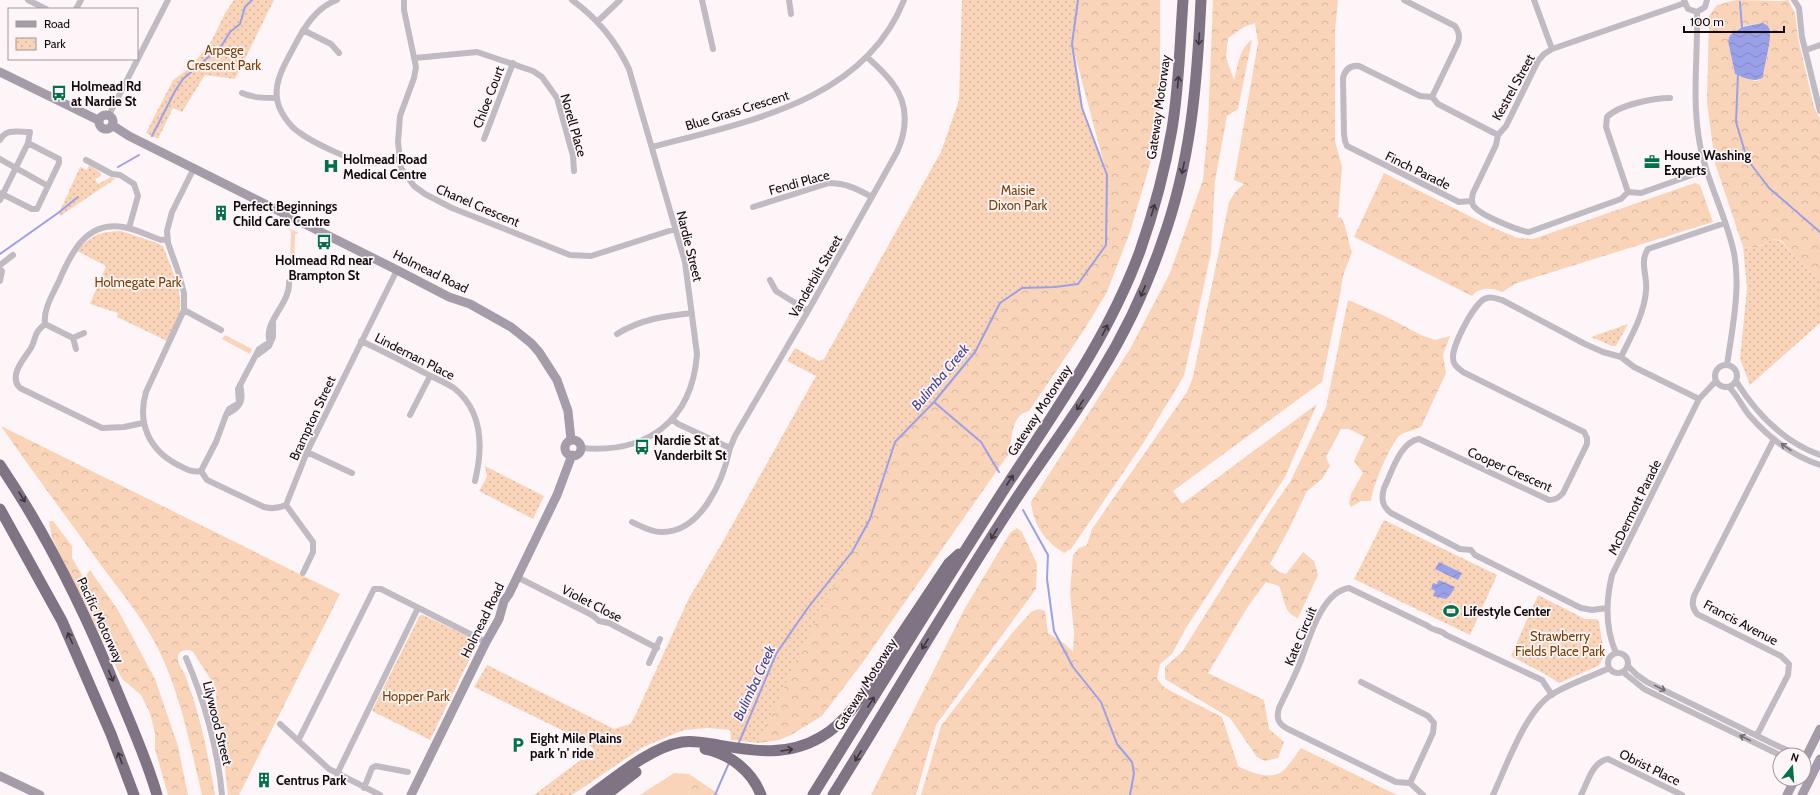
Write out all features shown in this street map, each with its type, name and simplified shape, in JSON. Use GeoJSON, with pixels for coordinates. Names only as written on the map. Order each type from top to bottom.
{"type":"FeatureCollection","features":[{"type":"Feature","properties":{"kind":"highway","name":"Gateway Motorway"},"geometry":{"type":"LineString","coordinates":[[813,795],[966,548],[1086,364],[1104,333],[1127,284],[1149,224],[1158,194],[1169,146],[1177,92],[1183,0]]}},
{"type":"Feature","properties":{"kind":"highway"},"geometry":{"type":"LineString","coordinates":[[833,795],[1000,525],[1098,377],[1128,324],[1141,296],[1165,234],[1179,186],[1187,148],[1196,88],[1201,0]]}},
{"type":"Feature","properties":{"kind":"highway","name":"Pacific Motorway"},"geometry":{"type":"LineString","coordinates":[[0,465],[22,497],[60,565],[96,640],[148,765],[157,795]]}},
{"type":"Feature","properties":{"kind":"highway"},"geometry":{"type":"LineString","coordinates":[[0,509],[62,621],[109,727],[134,795]]}},
{"type":"Feature","properties":{"kind":"highway"},"geometry":{"type":"LineString","coordinates":[[606,795],[654,759],[664,754],[690,748],[724,751],[773,752],[806,745],[826,734],[843,719],[858,700],[949,563],[966,548]]}},
{"type":"Feature","properties":{"kind":"highway"},"geometry":{"type":"LineString","coordinates":[[591,795],[645,758],[666,747],[692,742],[724,751],[744,770],[754,782],[761,795]]}},
{"type":"Feature","properties":{"kind":"highway"},"geometry":{"type":"LineString","coordinates":[[842,782],[842,795]]}},
{"type":"Feature","properties":{"kind":"street"},"geometry":{"type":"LineString","coordinates":[[28,0],[44,8]]}},
{"type":"Feature","properties":{"kind":"street"},"geometry":{"type":"LineString","coordinates":[[138,55],[168,0]]}},
{"type":"Feature","properties":{"kind":"street"},"geometry":{"type":"LineString","coordinates":[[337,0],[330,2],[317,13],[303,30],[282,70],[278,82],[277,98],[282,112],[291,125],[300,133],[354,160],[370,163],[400,159]]}},
{"type":"Feature","properties":{"kind":"street","name":"Chanel Crescent"},"geometry":{"type":"LineString","coordinates":[[404,0],[404,10],[416,67],[414,78],[400,116],[398,127],[402,168],[414,186],[425,194],[452,208],[570,255],[591,256],[675,229]]}},
{"type":"Feature","properties":{"kind":"street","name":"Nardie Street"},"geometry":{"type":"LineString","coordinates":[[572,0],[598,21],[629,69],[685,262],[697,354],[696,369],[691,387],[672,419],[653,435],[630,446],[581,448]]}},
{"type":"Feature","properties":{"kind":"street"},"geometry":{"type":"LineString","coordinates":[[598,21],[620,0]]}},
{"type":"Feature","properties":{"kind":"street"},"geometry":{"type":"LineString","coordinates":[[702,0],[713,49]]}},
{"type":"Feature","properties":{"kind":"street"},"geometry":{"type":"LineString","coordinates":[[789,0],[791,14]]}},
{"type":"Feature","properties":{"kind":"street","name":"Blue Grass Crescent"},"geometry":{"type":"LineString","coordinates":[[652,147],[757,118],[801,102],[829,87],[867,57],[892,22],[904,0]]}},
{"type":"Feature","properties":{"kind":"street"},"geometry":{"type":"LineString","coordinates":[[1404,0],[1455,26],[1460,36],[1432,97]]}},
{"type":"Feature","properties":{"kind":"street"},"geometry":{"type":"LineString","coordinates":[[1534,0],[1552,49]]}},
{"type":"Feature","properties":{"kind":"street"},"geometry":{"type":"LineString","coordinates":[[1685,2],[1691,10],[1697,12],[1705,8],[1707,0]]}},
{"type":"Feature","properties":{"kind":"street"},"geometry":{"type":"LineString","coordinates":[[1794,0],[1799,8],[1802,37],[1820,111]]}},
{"type":"Feature","properties":{"kind":"street","name":"Kestrel Street"},"geometry":{"type":"LineString","coordinates":[[1472,201],[1473,193],[1496,145],[1498,135],[1506,126],[1538,61],[1544,54],[1552,49],[1685,2]]}},
{"type":"Feature","properties":{"kind":"street"},"geometry":{"type":"LineString","coordinates":[[1697,12],[1698,45],[1695,84],[1699,141],[1706,170],[1726,223],[1735,261],[1736,287],[1727,365]]}},
{"type":"Feature","properties":{"kind":"street"},"geometry":{"type":"LineString","coordinates":[[303,30],[331,44],[339,53]]}},
{"type":"Feature","properties":{"kind":"street"},"geometry":{"type":"LineString","coordinates":[[1806,50],[1820,45]]}},
{"type":"Feature","properties":{"kind":"street","name":"Norell Place"},"geometry":{"type":"LineString","coordinates":[[414,58],[477,52],[533,71],[542,77],[557,98],[573,156],[574,171]]}},
{"type":"Feature","properties":{"kind":"street","name":"Vanderbilt Street"},"geometry":{"type":"LineString","coordinates":[[632,522],[649,530],[660,532],[675,531],[696,517],[717,489],[734,436],[808,311],[903,139],[905,126],[901,98],[894,84],[867,57]]}},
{"type":"Feature","properties":{"kind":"street"},"geometry":{"type":"LineString","coordinates":[[109,115],[136,60]]}},
{"type":"Feature","properties":{"kind":"street","name":"Chloe Court"},"geometry":{"type":"LineString","coordinates":[[484,139],[513,64]]}},
{"type":"Feature","properties":{"kind":"street","name":"Finch Parade"},"geometry":{"type":"LineString","coordinates":[[1472,201],[1459,202],[1352,149],[1345,141],[1344,73],[1350,67],[1359,66],[1420,96],[1432,97],[1438,104],[1498,135]]}},
{"type":"Feature","properties":{"kind":"street"},"geometry":{"type":"LineString","coordinates":[[0,72],[98,120],[102,128],[109,128],[112,125],[113,121],[109,115]]}},
{"type":"Feature","properties":{"kind":"street"},"geometry":{"type":"LineString","coordinates":[[242,93],[250,97],[277,98]]}},
{"type":"Feature","properties":{"kind":"street"},"geometry":{"type":"LineString","coordinates":[[1628,192],[1606,127],[1607,118],[1616,110],[1656,98],[1670,98]]}},
{"type":"Feature","properties":{"kind":"street"},"geometry":{"type":"LineString","coordinates":[[98,120],[103,115],[109,115]]}},
{"type":"Feature","properties":{"kind":"street","name":"Holmead Road"},"geometry":{"type":"LineString","coordinates":[[112,125],[129,136],[454,300],[470,304],[511,327],[531,343],[546,361],[562,391],[568,411],[571,440],[567,443],[565,449],[572,455],[557,495],[504,601],[499,619],[486,642],[410,795]]}},
{"type":"Feature","properties":{"kind":"street"},"geometry":{"type":"LineString","coordinates":[[0,140],[3,134],[8,131],[30,132],[28,143],[1,196],[32,209],[37,209],[59,163],[59,159],[28,143]]}},
{"type":"Feature","properties":{"kind":"street"},"geometry":{"type":"LineString","coordinates":[[0,160],[48,186]]}},
{"type":"Feature","properties":{"kind":"street"},"geometry":{"type":"LineString","coordinates":[[86,160],[112,174],[120,175],[134,184],[138,196],[129,228]]}},
{"type":"Feature","properties":{"kind":"street"},"geometry":{"type":"LineString","coordinates":[[194,168],[172,212],[167,238],[184,293],[184,310],[146,392],[144,400],[143,423],[148,437],[162,454],[192,472],[201,471]]}},
{"type":"Feature","properties":{"kind":"street"},"geometry":{"type":"LineString","coordinates":[[1472,201],[1477,210],[1518,230],[1529,232],[1621,199],[1628,192],[1641,193],[1706,170]]}},
{"type":"Feature","properties":{"kind":"street","name":"Fendi Place"},"geometry":{"type":"LineString","coordinates":[[753,207],[829,183],[841,183],[854,187],[872,197]]}},
{"type":"Feature","properties":{"kind":"street"},"geometry":{"type":"LineString","coordinates":[[1621,357],[1641,314],[1645,301],[1647,284],[1644,262],[1648,250],[1726,223]]}},
{"type":"Feature","properties":{"kind":"street"},"geometry":{"type":"LineString","coordinates":[[143,423],[124,427],[102,428],[20,388],[16,385],[16,374],[34,339],[43,330],[48,319],[49,305],[71,254],[88,235],[106,227],[122,226],[155,237],[167,238]]}},
{"type":"Feature","properties":{"kind":"street"},"geometry":{"type":"LineString","coordinates":[[0,265],[13,255]]}},
{"type":"Feature","properties":{"kind":"street"},"geometry":{"type":"LineString","coordinates":[[0,269],[2,272],[0,281]]}},
{"type":"Feature","properties":{"kind":"street","name":"Brampton Street"},"geometry":{"type":"LineString","coordinates":[[286,505],[307,452],[397,270]]}},
{"type":"Feature","properties":{"kind":"street"},"geometry":{"type":"LineString","coordinates":[[770,280],[776,290],[808,311]]}},
{"type":"Feature","properties":{"kind":"street"},"geometry":{"type":"LineString","coordinates":[[201,471],[216,442],[229,409],[239,403],[238,389],[240,384],[257,355],[267,349],[272,337],[273,323],[289,290],[288,282]]}},
{"type":"Feature","properties":{"kind":"street","name":"Cooper Crescent"},"geometry":{"type":"LineString","coordinates":[[1607,608],[1592,610],[1581,608],[1475,555],[1471,550],[1460,549],[1391,513],[1385,508],[1382,494],[1408,443],[1419,439],[1549,500],[1560,497],[1563,493],[1585,449],[1587,438],[1584,432],[1463,372],[1455,365],[1452,359],[1453,351],[1472,313],[1479,301],[1486,298],[1502,300],[1585,344],[1603,352],[1621,357],[1634,367],[1699,399]]}},
{"type":"Feature","properties":{"kind":"street"},"geometry":{"type":"LineString","coordinates":[[184,310],[221,330]]}},
{"type":"Feature","properties":{"kind":"street"},"geometry":{"type":"LineString","coordinates":[[617,334],[636,323],[651,319],[692,313]]}},
{"type":"Feature","properties":{"kind":"street"},"geometry":{"type":"LineString","coordinates":[[45,324],[73,338],[76,349]]}},
{"type":"Feature","properties":{"kind":"street"},"geometry":{"type":"LineString","coordinates":[[73,338],[84,333]]}},
{"type":"Feature","properties":{"kind":"street","name":"Lindeman Place"},"geometry":{"type":"LineString","coordinates":[[361,341],[454,388],[461,394],[472,409],[480,438],[480,454],[475,481]]}},
{"type":"Feature","properties":{"kind":"street"},"geometry":{"type":"LineString","coordinates":[[1820,456],[1796,444],[1779,432],[1760,414],[1736,381],[1736,371],[1727,365],[1720,367],[1717,370],[1716,380],[1720,385],[1729,387],[1737,395],[1748,413],[1774,439],[1795,454],[1820,466]]}},
{"type":"Feature","properties":{"kind":"street"},"geometry":{"type":"LineString","coordinates":[[410,415],[430,376]]}},
{"type":"Feature","properties":{"kind":"street","name":"McDermott Parade"},"geometry":{"type":"LineString","coordinates":[[1616,653],[1610,632],[1607,608],[1608,591],[1612,575],[1699,399],[1716,380]]}},
{"type":"Feature","properties":{"kind":"street"},"geometry":{"type":"LineString","coordinates":[[1729,387],[1736,381]]}},
{"type":"Feature","properties":{"kind":"street"},"geometry":{"type":"LineString","coordinates":[[672,419],[678,424],[730,448]]}},
{"type":"Feature","properties":{"kind":"street","name":"Francis Avenue"},"geometry":{"type":"LineString","coordinates":[[1757,735],[1788,675],[1789,664],[1781,656],[1697,614],[1693,608],[1692,602],[1774,439]]}},
{"type":"Feature","properties":{"kind":"street"},"geometry":{"type":"LineString","coordinates":[[571,440],[578,442],[581,448],[578,453],[572,455]]}},
{"type":"Feature","properties":{"kind":"street"},"geometry":{"type":"LineString","coordinates":[[307,452],[352,474]]}},
{"type":"Feature","properties":{"kind":"street"},"geometry":{"type":"LineString","coordinates":[[201,471],[207,480],[213,481],[272,509],[280,508],[286,505],[313,542],[313,552],[302,573]]}},
{"type":"Feature","properties":{"kind":"street","name":"Violet Close"},"geometry":{"type":"LineString","coordinates":[[516,578],[592,615],[599,621],[609,623],[657,648]]}},
{"type":"Feature","properties":{"kind":"street","name":"Kate Circuit"},"geometry":{"type":"LineString","coordinates":[[1410,783],[1396,782],[1281,726],[1278,720],[1277,715],[1279,708],[1301,661],[1310,637],[1324,607],[1336,592],[1349,588],[1428,626],[1432,630],[1442,631],[1446,635],[1542,680],[1552,695]]}},
{"type":"Feature","properties":{"kind":"street"},"geometry":{"type":"LineString","coordinates":[[298,741],[374,589],[381,589],[486,642]]}},
{"type":"Feature","properties":{"kind":"street"},"geometry":{"type":"LineString","coordinates":[[337,774],[418,608]]}},
{"type":"Feature","properties":{"kind":"street"},"geometry":{"type":"LineString","coordinates":[[649,663],[660,639]]}},
{"type":"Feature","properties":{"kind":"street"},"geometry":{"type":"LineString","coordinates":[[1609,668],[1610,658],[1616,653],[1626,656],[1628,666],[1647,682],[1782,747]]}},
{"type":"Feature","properties":{"kind":"street","name":"Lilywood Street"},"geometry":{"type":"LineString","coordinates":[[186,658],[202,699],[217,764],[222,795]]}},
{"type":"Feature","properties":{"kind":"street"},"geometry":{"type":"LineString","coordinates":[[1609,668],[1616,673],[1623,672],[1628,666]]}},
{"type":"Feature","properties":{"kind":"street"},"geometry":{"type":"LineString","coordinates":[[1493,795],[1531,716],[1552,695],[1609,668]]}},
{"type":"Feature","properties":{"kind":"street"},"geometry":{"type":"LineString","coordinates":[[1623,672],[1644,689],[1772,751]]}},
{"type":"Feature","properties":{"kind":"street"},"geometry":{"type":"LineString","coordinates":[[1361,682],[1428,716],[1434,723],[1433,733],[1410,783],[1423,795]]}},
{"type":"Feature","properties":{"kind":"street"},"geometry":{"type":"LineString","coordinates":[[280,724],[337,774],[380,795]]}},
{"type":"Feature","properties":{"kind":"street"},"geometry":{"type":"LineString","coordinates":[[1811,747],[1820,729]]}},
{"type":"Feature","properties":{"kind":"street","name":"Obrist Place"},"geometry":{"type":"LineString","coordinates":[[1581,795],[1595,767],[1599,762],[1608,759],[1682,795]]}},
{"type":"Feature","properties":{"kind":"street"},"geometry":{"type":"LineString","coordinates":[[1802,795],[1820,759]]}},
{"type":"Feature","properties":{"kind":"street"},"geometry":{"type":"LineString","coordinates":[[364,788],[372,768],[376,766],[408,772]]}},
{"type":"Feature","properties":{"kind":"street"},"geometry":{"type":"LineString","coordinates":[[0,776],[40,795]]}},
{"type":"Feature","properties":{"kind":"street"},"geometry":{"type":"LineString","coordinates":[[0,782],[28,795]]}},
{"type":"Feature","properties":{"kind":"green space","name":"Arpege Crescent Park"},"geometry":{"type":"Polygon","coordinates":[[[234,0],[274,0],[235,79],[205,75],[182,112],[173,108],[158,139],[146,133],[173,80],[191,67],[212,40],[225,13],[234,0]]]}},
{"type":"Feature","properties":{"kind":"green space","name":"Maisie Dixon Park"},"geometry":{"type":"Polygon","coordinates":[[[962,0],[1078,0],[1072,44],[1082,108],[1107,175],[1106,245],[1078,284],[1055,287],[1022,288],[1000,303],[975,352],[934,402],[895,442],[871,519],[852,552],[796,660],[759,743],[731,740],[730,730],[708,728],[684,730],[643,747],[572,795],[534,795],[594,750],[583,738],[582,740],[474,687],[487,665],[614,729],[630,724],[689,598],[721,545],[816,376],[787,361],[795,348],[819,361],[824,359],[941,152],[959,100],[962,0]]]}},
{"type":"Feature","properties":{"kind":"green space"},"geometry":{"type":"Polygon","coordinates":[[[1078,0],[1160,0],[1160,80],[1157,140],[1130,232],[1107,292],[1084,330],[1029,411],[1023,413],[1019,417],[1012,433],[1010,452],[863,662],[822,716],[791,735],[779,740],[759,743],[765,696],[895,442],[934,402],[975,352],[1000,303],[1022,288],[1055,287],[1106,245],[1107,175],[1072,44],[1078,0]]]}},
{"type":"Feature","properties":{"kind":"green space"},"geometry":{"type":"Polygon","coordinates":[[[1213,0],[1338,0],[1335,30],[1335,141],[1342,167],[1338,218],[1341,217],[1343,221],[1352,252],[1343,276],[1322,382],[1173,491],[1182,504],[1317,404],[1285,477],[1186,628],[1172,654],[1160,664],[1157,679],[1165,688],[1222,717],[1238,766],[1243,769],[1262,775],[1275,775],[1286,768],[1301,748],[1397,795],[921,795],[941,726],[1012,633],[1031,612],[1038,609],[1045,611],[1048,633],[1065,644],[1073,652],[1074,632],[1070,593],[1073,555],[1079,548],[1087,545],[1092,529],[1187,392],[1193,377],[1229,202],[1235,192],[1244,184],[1234,180],[1258,43],[1255,23],[1244,27],[1228,38],[1226,57],[1234,80],[1242,52],[1252,40],[1238,109],[1227,116],[1215,181],[1211,253],[1184,376],[1142,445],[1071,549],[1064,553],[1057,549],[1041,532],[1037,525],[1031,502],[1130,349],[1170,273],[1203,180],[1208,126],[1213,0]]]}},
{"type":"Feature","properties":{"kind":"green space"},"geometry":{"type":"Polygon","coordinates":[[[1736,0],[1788,0],[1795,13],[1798,38],[1814,107],[1820,119],[1820,281],[1796,259],[1782,241],[1773,239],[1757,248],[1743,247],[1715,163],[1707,102],[1709,16],[1717,5],[1736,0]],[[1762,23],[1742,26],[1730,35],[1728,41],[1735,74],[1755,81],[1760,80],[1763,76],[1770,39],[1768,27],[1762,23]]]}},
{"type":"Feature","properties":{"kind":"green space"},"geometry":{"type":"Polygon","coordinates":[[[89,165],[101,173],[101,176],[95,179],[98,184],[111,177],[115,179],[60,216],[59,213],[80,167],[87,170],[89,165]]]}},
{"type":"Feature","properties":{"kind":"green space"},"geometry":{"type":"Polygon","coordinates":[[[1384,173],[1491,227],[1518,238],[1533,239],[1695,183],[1700,185],[1713,222],[1517,283],[1502,292],[1482,289],[1472,296],[1354,237],[1384,173]]]}},
{"type":"Feature","properties":{"kind":"green space"},"geometry":{"type":"Polygon","coordinates":[[[288,228],[299,233],[295,234],[294,267],[290,266],[291,231],[288,228]]]}},
{"type":"Feature","properties":{"kind":"green space","name":"Holmegate Park"},"geometry":{"type":"Polygon","coordinates":[[[121,231],[163,246],[177,284],[180,301],[178,318],[167,341],[117,317],[118,313],[90,304],[106,266],[77,251],[87,241],[96,235],[107,232],[121,231]]]}},
{"type":"Feature","properties":{"kind":"green space"},"geometry":{"type":"Polygon","coordinates":[[[1773,239],[1782,242],[1796,259],[1820,281],[1820,323],[1750,385],[1740,359],[1747,288],[1743,247],[1757,248],[1773,239]]]}},
{"type":"Feature","properties":{"kind":"green space"},"geometry":{"type":"Polygon","coordinates":[[[1348,300],[1383,315],[1421,335],[1435,340],[1450,336],[1443,355],[1446,373],[1421,427],[1402,434],[1394,443],[1378,477],[1371,501],[1361,501],[1351,507],[1349,504],[1351,494],[1363,473],[1354,461],[1365,437],[1349,429],[1341,429],[1326,457],[1330,466],[1322,479],[1307,491],[1270,564],[1279,572],[1286,574],[1303,552],[1314,561],[1318,575],[1298,618],[1293,616],[1287,609],[1279,586],[1266,582],[1247,608],[1208,673],[1264,700],[1269,729],[1284,742],[1278,758],[1265,761],[1257,757],[1230,718],[1165,679],[1165,667],[1182,652],[1270,511],[1290,482],[1326,407],[1348,300]]]}},
{"type":"Feature","properties":{"kind":"green space"},"geometry":{"type":"Polygon","coordinates":[[[1628,324],[1616,346],[1612,346],[1591,337],[1628,324]]]}},
{"type":"Feature","properties":{"kind":"green space"},"geometry":{"type":"Polygon","coordinates":[[[225,335],[252,349],[250,354],[222,339],[225,335]]]}},
{"type":"Feature","properties":{"kind":"green space"},"geometry":{"type":"Polygon","coordinates":[[[1,426],[340,594],[239,795],[228,795],[221,733],[217,719],[216,689],[213,683],[193,652],[186,650],[179,654],[179,663],[188,682],[201,727],[215,795],[202,795],[176,692],[157,647],[136,612],[1,426]]]}},
{"type":"Feature","properties":{"kind":"green space"},"geometry":{"type":"Polygon","coordinates":[[[485,466],[544,496],[533,519],[479,491],[487,477],[485,466]]]}},
{"type":"Feature","properties":{"kind":"green space","name":"Lifestyle Center"},"geometry":{"type":"Polygon","coordinates":[[[1384,520],[1497,575],[1470,635],[1354,579],[1384,520]]]}},
{"type":"Feature","properties":{"kind":"green space"},"geometry":{"type":"Polygon","coordinates":[[[49,521],[53,521],[72,546],[72,558],[84,578],[90,570],[118,610],[155,679],[178,746],[188,795],[168,795],[155,749],[155,733],[150,713],[141,695],[122,679],[52,538],[49,521]]]}},
{"type":"Feature","properties":{"kind":"green space"},"geometry":{"type":"Polygon","coordinates":[[[1017,528],[1022,532],[1037,564],[1036,589],[936,725],[916,795],[871,795],[965,608],[1010,533],[1017,528]]]}},
{"type":"Feature","properties":{"kind":"green space","name":"Strawberry Fields Place Park"},"geometry":{"type":"Polygon","coordinates":[[[1538,595],[1585,619],[1597,619],[1599,622],[1604,654],[1598,666],[1559,683],[1511,656],[1538,595]]]}},
{"type":"Feature","properties":{"kind":"green space","name":"Hopper Park"},"geometry":{"type":"Polygon","coordinates":[[[420,615],[423,615],[472,638],[477,644],[430,740],[372,711],[420,615]]]}},
{"type":"Feature","properties":{"kind":"green space"},"geometry":{"type":"Polygon","coordinates":[[[674,773],[689,774],[692,786],[688,795],[640,795],[674,773]]]}},
{"type":"Feature","properties":{"kind":"green space"},"geometry":{"type":"Polygon","coordinates":[[[689,774],[720,795],[688,795],[692,786],[689,774]]]}},
{"type":"Feature","properties":{"kind":"water"},"geometry":{"type":"Polygon","coordinates":[[[1762,23],[1768,26],[1770,32],[1763,77],[1753,80],[1735,74],[1728,41],[1730,35],[1742,27],[1762,23]]]}},
{"type":"Feature","properties":{"kind":"water"},"geometry":{"type":"Polygon","coordinates":[[[1439,562],[1462,573],[1458,580],[1435,569],[1439,562]]]}},
{"type":"Feature","properties":{"kind":"water"},"geometry":{"type":"Polygon","coordinates":[[[1439,580],[1455,587],[1446,599],[1433,596],[1435,591],[1431,589],[1433,583],[1437,584],[1439,580]]]}},
{"type":"Feature","properties":{"kind":"waterway"},"geometry":{"type":"LineString","coordinates":[[152,136],[175,91],[183,79],[222,45],[230,32],[240,24],[245,7],[252,0]]}},
{"type":"Feature","properties":{"kind":"waterway","name":"Bulimba Creek"},"geometry":{"type":"LineString","coordinates":[[738,745],[776,654],[807,609],[852,552],[870,519],[895,442],[934,402],[975,352],[1000,303],[1022,288],[1055,287],[1078,284],[1106,245],[1107,175],[1082,108],[1072,44],[1078,0]]}},
{"type":"Feature","properties":{"kind":"waterway"},"geometry":{"type":"LineString","coordinates":[[1740,2],[1742,28]]}},
{"type":"Feature","properties":{"kind":"waterway"},"geometry":{"type":"LineString","coordinates":[[1738,74],[1736,122],[1747,159],[1769,188],[1820,232]]}},
{"type":"Feature","properties":{"kind":"waterway"},"geometry":{"type":"LineString","coordinates":[[118,167],[139,155]]}},
{"type":"Feature","properties":{"kind":"waterway"},"geometry":{"type":"LineString","coordinates":[[0,254],[78,197]]}},
{"type":"Feature","properties":{"kind":"waterway"},"geometry":{"type":"LineString","coordinates":[[934,402],[981,442],[999,472]]}},
{"type":"Feature","properties":{"kind":"waterway"},"geometry":{"type":"LineString","coordinates":[[1023,510],[1048,555],[1047,579],[1054,631],[1073,667],[1101,702],[1117,744],[1132,762],[1134,773],[1130,795]]}},
{"type":"Feature","properties":{"kind":"waterway","name":"Bulimba Creek"},"geometry":{"type":"LineString","coordinates":[[715,795],[729,763]]}},
{"type":"Feature","properties":{"kind":"place","name":"Holmead Rd at Nardie St"},"geometry":{"type":"Point","coordinates":[59,93]}},
{"type":"Feature","properties":{"kind":"place","name":"House Washing Experts"},"geometry":{"type":"Point","coordinates":[1652,162]}},
{"type":"Feature","properties":{"kind":"place","name":"Holmead Road Medical Centre"},"geometry":{"type":"Point","coordinates":[331,166]}},
{"type":"Feature","properties":{"kind":"place","name":"Perfect Beginnings Child Care Centre"},"geometry":{"type":"Point","coordinates":[221,213]}},
{"type":"Feature","properties":{"kind":"place","name":"Holmead Rd near Brampton St"},"geometry":{"type":"Point","coordinates":[324,242]}},
{"type":"Feature","properties":{"kind":"place","name":"Nardie St at Vanderbilt St"},"geometry":{"type":"Point","coordinates":[642,447]}},
{"type":"Feature","properties":{"kind":"place","name":"Lifestyle Center"},"geometry":{"type":"Point","coordinates":[1451,611]}},
{"type":"Feature","properties":{"kind":"place","name":"Eight Mile Plains park 'n' ride"},"geometry":{"type":"Point","coordinates":[518,745]}},
{"type":"Feature","properties":{"kind":"place","name":"Centrus Park"},"geometry":{"type":"Point","coordinates":[264,780]}}]}
